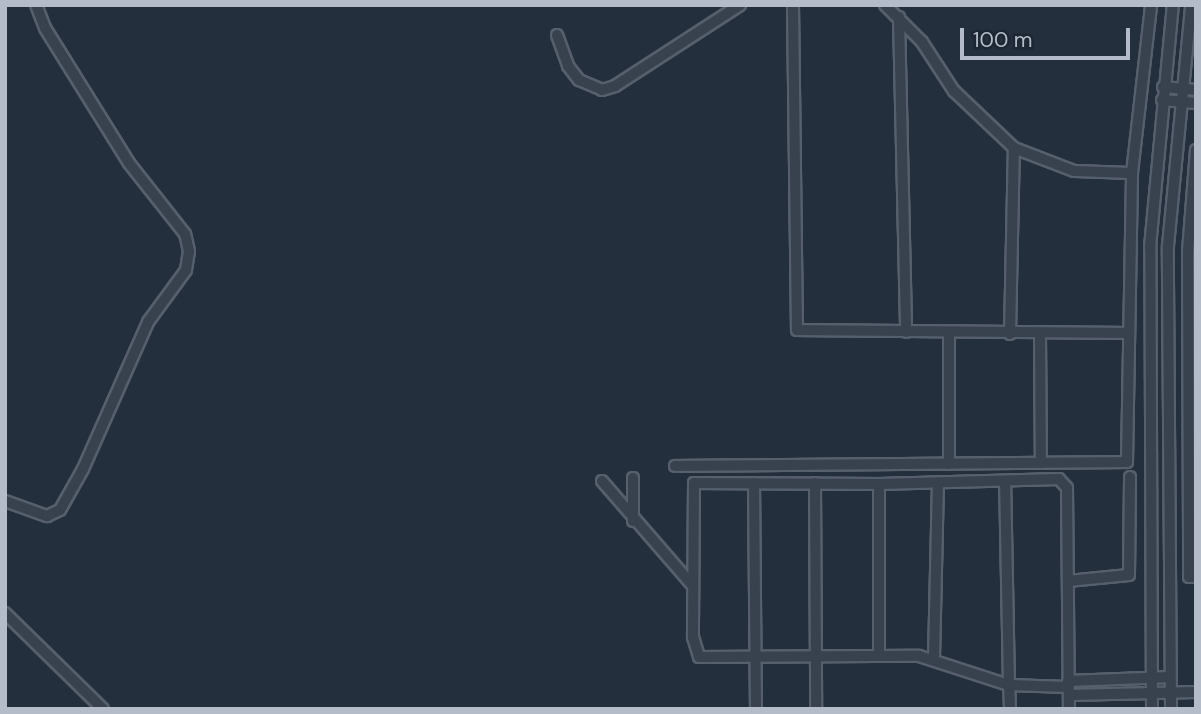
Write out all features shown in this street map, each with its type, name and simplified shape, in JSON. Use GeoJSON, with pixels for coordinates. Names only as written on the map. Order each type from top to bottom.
{"type":"FeatureCollection","features":[{"type":"Feature","properties":{"kind":"street"},"geometry":{"type":"LineString","coordinates":[[5,501],[47,516],[60,510],[83,469],[148,322],[186,270],[190,251],[185,234],[129,163],[45,27],[36,5]]}},
{"type":"Feature","properties":{"kind":"street"},"geometry":{"type":"LineString","coordinates":[[557,35],[568,66],[579,79],[602,90],[615,86],[740,5]]}},
{"type":"Feature","properties":{"kind":"street"},"geometry":{"type":"LineString","coordinates":[[793,5],[797,330],[1127,333]]}},
{"type":"Feature","properties":{"kind":"street"},"geometry":{"type":"LineString","coordinates":[[885,5],[900,17],[954,91],[1014,148],[1074,172],[1132,173]]}},
{"type":"Feature","properties":{"kind":"street"},"geometry":{"type":"LineString","coordinates":[[676,466],[1127,462],[1127,333],[1132,173],[1151,5]]}},
{"type":"Feature","properties":{"kind":"street"},"geometry":{"type":"LineString","coordinates":[[1152,709],[1149,575],[1150,247],[1163,87],[1173,5]]}},
{"type":"Feature","properties":{"kind":"street"},"geometry":{"type":"LineString","coordinates":[[1171,709],[1167,444],[1168,246],[1191,5]]}},
{"type":"Feature","properties":{"kind":"street"},"geometry":{"type":"LineString","coordinates":[[900,17],[905,332]]}},
{"type":"Feature","properties":{"kind":"street"},"geometry":{"type":"LineString","coordinates":[[1163,87],[1196,90]]}},
{"type":"Feature","properties":{"kind":"street"},"geometry":{"type":"LineString","coordinates":[[1162,100],[1196,103]]}},
{"type":"Feature","properties":{"kind":"street"},"geometry":{"type":"LineString","coordinates":[[1010,334],[1014,148]]}},
{"type":"Feature","properties":{"kind":"street"},"geometry":{"type":"LineString","coordinates":[[1196,150],[1192,252],[1189,576],[1196,577]]}},
{"type":"Feature","properties":{"kind":"street"},"geometry":{"type":"LineString","coordinates":[[1150,247],[1168,246]]}},
{"type":"Feature","properties":{"kind":"street"},"geometry":{"type":"LineString","coordinates":[[949,333],[949,464]]}},
{"type":"Feature","properties":{"kind":"street"},"geometry":{"type":"LineString","coordinates":[[1040,334],[1041,463]]}},
{"type":"Feature","properties":{"kind":"street"},"geometry":{"type":"LineString","coordinates":[[1149,444],[1167,444]]}},
{"type":"Feature","properties":{"kind":"street"},"geometry":{"type":"LineString","coordinates":[[1068,581],[1129,575],[1130,477]]}},
{"type":"Feature","properties":{"kind":"street"},"geometry":{"type":"LineString","coordinates":[[633,478],[633,521]]}},
{"type":"Feature","properties":{"kind":"street"},"geometry":{"type":"LineString","coordinates":[[1069,709],[1068,687],[1066,484],[1059,479],[879,484],[694,483],[693,637],[699,657],[879,655],[934,658],[1009,685],[1068,687],[1152,692],[1196,692]]}},
{"type":"Feature","properties":{"kind":"street"},"geometry":{"type":"LineString","coordinates":[[602,481],[633,521],[693,586]]}},
{"type":"Feature","properties":{"kind":"street"},"geometry":{"type":"LineString","coordinates":[[1005,482],[1010,709]]}},
{"type":"Feature","properties":{"kind":"street"},"geometry":{"type":"LineString","coordinates":[[754,483],[756,709]]}},
{"type":"Feature","properties":{"kind":"street"},"geometry":{"type":"LineString","coordinates":[[815,483],[816,709]]}},
{"type":"Feature","properties":{"kind":"street"},"geometry":{"type":"LineString","coordinates":[[934,658],[938,483]]}},
{"type":"Feature","properties":{"kind":"street"},"geometry":{"type":"LineString","coordinates":[[879,484],[879,655]]}},
{"type":"Feature","properties":{"kind":"street"},"geometry":{"type":"LineString","coordinates":[[1149,575],[1168,577]]}},
{"type":"Feature","properties":{"kind":"street"},"geometry":{"type":"LineString","coordinates":[[5,613],[103,709]]}},
{"type":"Feature","properties":{"kind":"street"},"geometry":{"type":"LineString","coordinates":[[1068,687],[1170,677]]}}]}
